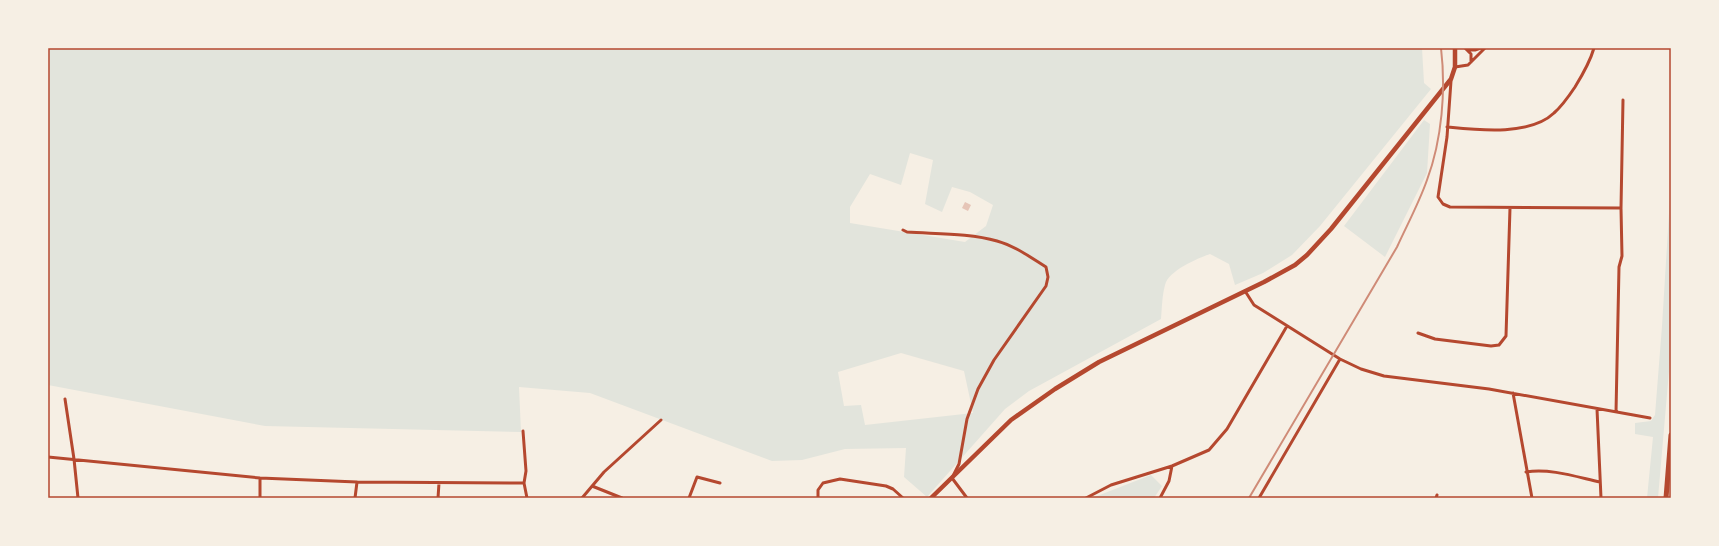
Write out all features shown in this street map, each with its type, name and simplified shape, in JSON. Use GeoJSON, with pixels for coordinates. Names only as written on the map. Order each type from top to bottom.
{"type":"FeatureCollection","features":[{"type":"Feature","properties":{"kind":"main road"},"geometry":{"type":"LineString","coordinates":[[931,498],[1011,420],[1055,389],[1099,362],[1246,292],[1294,265],[1307,255],[1331,229],[1451,79],[1455,67],[1454,48]]}},
{"type":"Feature","properties":{"kind":"main road"},"geometry":{"type":"LineString","coordinates":[[1666,498],[1671,435]]}},
{"type":"Feature","properties":{"kind":"street"},"geometry":{"type":"LineString","coordinates":[[1467,49],[1475,50],[1481,48]]}},
{"type":"Feature","properties":{"kind":"street"},"geometry":{"type":"LineString","coordinates":[[1455,67],[1462,67],[1470,63],[1485,48]]}},
{"type":"Feature","properties":{"kind":"street"},"geometry":{"type":"LineString","coordinates":[[1447,127],[1490,130],[1514,128],[1538,123],[1554,114],[1571,94],[1586,70],[1594,48]]}},
{"type":"Feature","properties":{"kind":"street"},"geometry":{"type":"LineString","coordinates":[[1467,49],[1472,56],[1470,63]]}},
{"type":"Feature","properties":{"kind":"street"},"geometry":{"type":"LineString","coordinates":[[1451,79],[1447,127],[1438,197],[1443,204],[1450,207],[1621,208]]}},
{"type":"Feature","properties":{"kind":"street"},"geometry":{"type":"LineString","coordinates":[[1616,412],[1619,267],[1622,256],[1621,208],[1623,100]]}},
{"type":"Feature","properties":{"kind":"street"},"geometry":{"type":"LineString","coordinates":[[1418,333],[1435,339],[1491,346],[1499,345],[1506,336],[1510,208]]}},
{"type":"Feature","properties":{"kind":"street"},"geometry":{"type":"LineString","coordinates":[[903,230],[907,232],[968,236],[996,240],[1015,248],[1046,266],[1048,277],[1046,286],[994,360],[978,390],[967,419],[959,464],[952,478],[967,498]]}},
{"type":"Feature","properties":{"kind":"street"},"geometry":{"type":"LineString","coordinates":[[1246,292],[1254,305],[1340,359],[1361,369],[1384,376],[1513,393],[1650,418]]}},
{"type":"Feature","properties":{"kind":"street"},"geometry":{"type":"LineString","coordinates":[[1086,498],[1111,485],[1195,458],[1209,450],[1227,429],[1287,326]]}},
{"type":"Feature","properties":{"kind":"street"},"geometry":{"type":"LineString","coordinates":[[1259,498],[1340,359]]}},
{"type":"Feature","properties":{"kind":"street"},"geometry":{"type":"LineString","coordinates":[[1513,393],[1526,472],[1532,498]]}},
{"type":"Feature","properties":{"kind":"street"},"geometry":{"type":"LineString","coordinates":[[65,399],[78,498]]}},
{"type":"Feature","properties":{"kind":"street"},"geometry":{"type":"LineString","coordinates":[[1597,409],[1601,498]]}},
{"type":"Feature","properties":{"kind":"street"},"geometry":{"type":"LineString","coordinates":[[582,498],[592,486],[661,420]]}},
{"type":"Feature","properties":{"kind":"street"},"geometry":{"type":"LineString","coordinates":[[524,432],[526,471],[524,483],[526,498]]}},
{"type":"Feature","properties":{"kind":"street"},"geometry":{"type":"LineString","coordinates":[[48,458],[74,459],[260,478],[357,482],[524,483]]}},
{"type":"Feature","properties":{"kind":"street"},"geometry":{"type":"LineString","coordinates":[[1160,498],[1169,481],[1172,466]]}},
{"type":"Feature","properties":{"kind":"street"},"geometry":{"type":"LineString","coordinates":[[1526,472],[1546,471],[1600,482]]}},
{"type":"Feature","properties":{"kind":"street"},"geometry":{"type":"LineString","coordinates":[[689,498],[697,477],[720,484]]}},
{"type":"Feature","properties":{"kind":"street"},"geometry":{"type":"LineString","coordinates":[[260,478],[260,498]]}},
{"type":"Feature","properties":{"kind":"street"},"geometry":{"type":"LineString","coordinates":[[818,498],[818,490],[823,482],[840,479],[886,486],[903,498]]}},
{"type":"Feature","properties":{"kind":"street"},"geometry":{"type":"LineString","coordinates":[[355,498],[357,482]]}},
{"type":"Feature","properties":{"kind":"street"},"geometry":{"type":"LineString","coordinates":[[438,498],[439,483]]}},
{"type":"Feature","properties":{"kind":"street"},"geometry":{"type":"LineString","coordinates":[[592,486],[622,498]]}},
{"type":"Feature","properties":{"kind":"shaded area"},"geometry":{"type":"Polygon","coordinates":[[[48,48],[1422,48],[1424,83],[1431,89],[1320,226],[1292,255],[1263,273],[1235,285],[1229,264],[1210,254],[1177,270],[1167,280],[1165,285],[1161,319],[1029,391],[1005,409],[927,497],[904,477],[906,448],[845,449],[802,460],[772,461],[590,393],[519,387],[521,432],[265,426],[48,385],[48,48]],[[910,153],[901,185],[870,174],[850,207],[850,223],[965,242],[986,226],[993,205],[970,192],[952,187],[942,212],[925,204],[933,160],[910,153]],[[901,353],[838,372],[844,406],[861,405],[865,425],[973,413],[964,371],[901,353]]]}},
{"type":"Feature","properties":{"kind":"shaded area"},"geometry":{"type":"Polygon","coordinates":[[[1424,120],[1430,124],[1427,173],[1385,257],[1344,226],[1424,120]]]}},
{"type":"Feature","properties":{"kind":"shaded area"},"geometry":{"type":"Polygon","coordinates":[[[1671,181],[1671,348],[1658,498],[1647,498],[1653,437],[1635,434],[1635,423],[1651,421],[1655,415],[1671,181]]]}},
{"type":"Feature","properties":{"kind":"shaded area"},"geometry":{"type":"Polygon","coordinates":[[[1151,475],[1162,486],[1154,498],[1092,498],[1151,475]]]}},
{"type":"Feature","properties":{"kind":"building"},"geometry":{"type":"Polygon","coordinates":[[[965,202],[971,205],[968,211],[962,208],[965,202]]]}},
{"type":"Feature","properties":{"kind":"railway"},"geometry":{"type":"LineString","coordinates":[[1249,498],[1397,247],[1420,197],[1432,165],[1442,115],[1443,81],[1441,48]]}}]}
